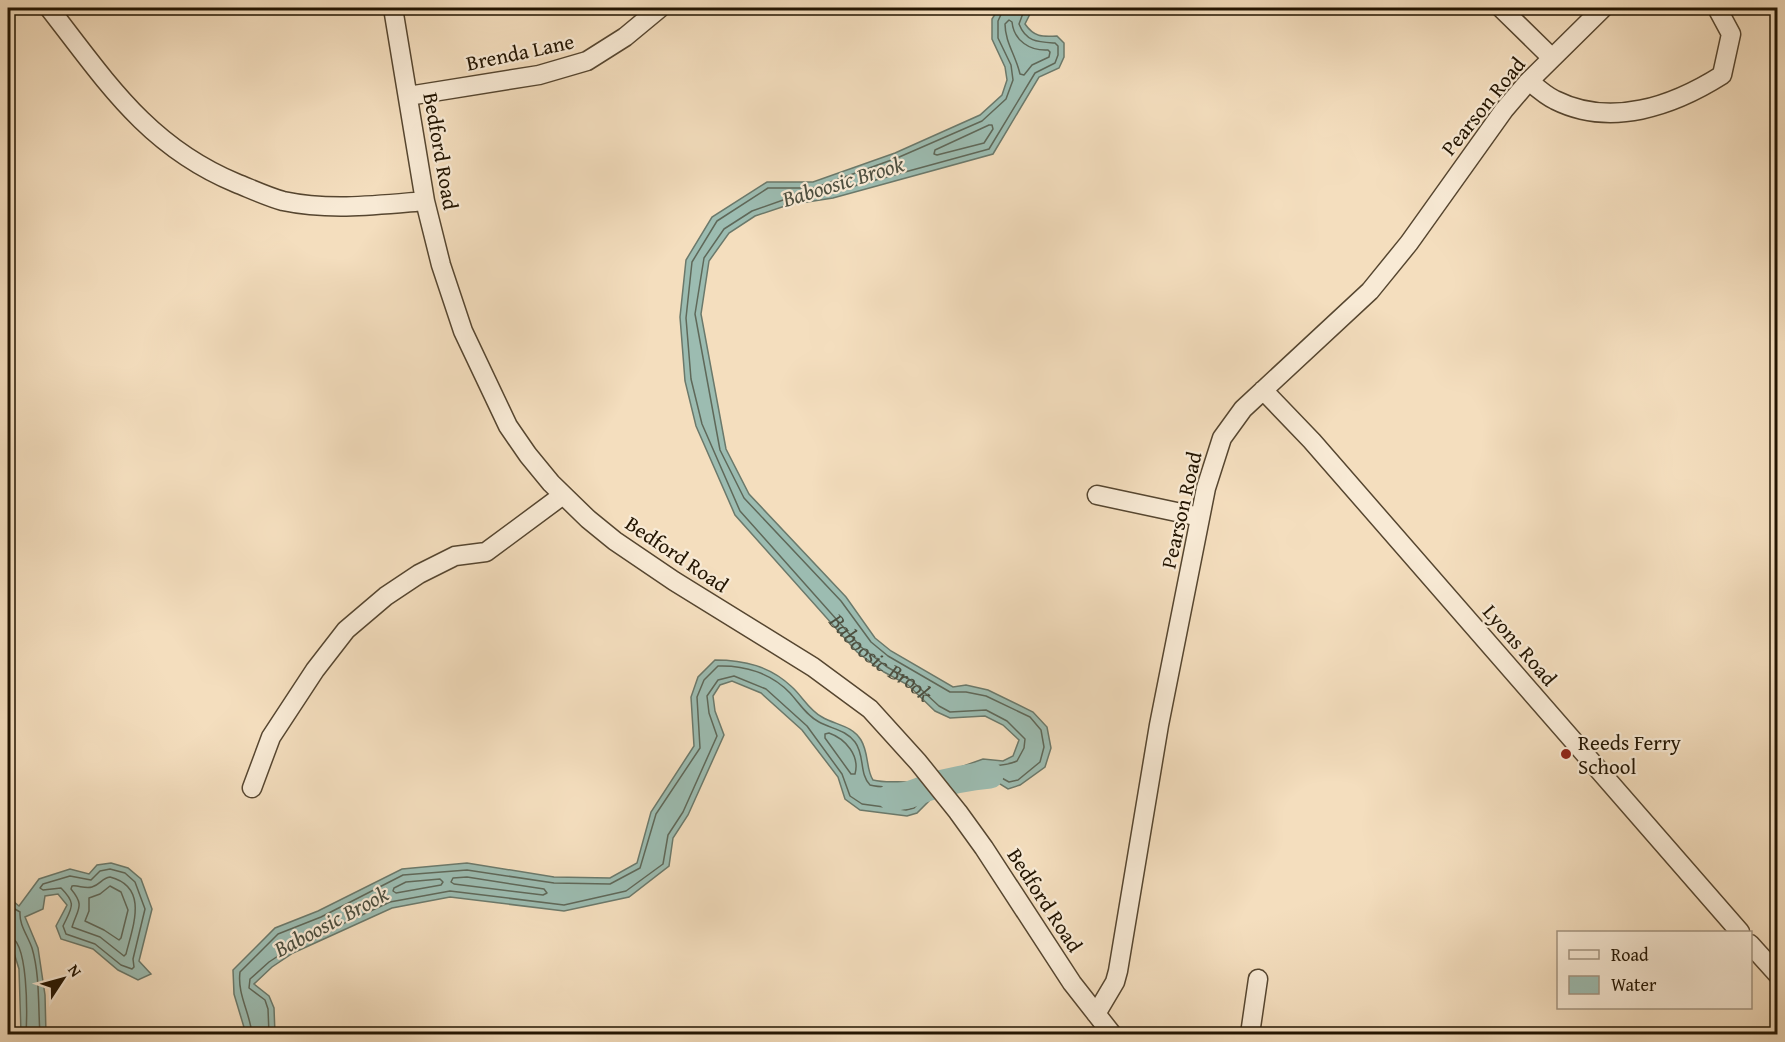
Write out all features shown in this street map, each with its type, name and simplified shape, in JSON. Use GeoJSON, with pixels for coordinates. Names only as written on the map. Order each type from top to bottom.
{"type":"FeatureCollection","features":[{"type":"Feature","properties":{"kind":"street"},"geometry":{"type":"LineString","coordinates":[[49,8],[107,83],[155,134],[182,155],[212,173],[282,200],[305,204],[347,206],[424,201]]}},
{"type":"Feature","properties":{"kind":"street","name":"Bedford Road"},"geometry":{"type":"LineString","coordinates":[[393,8],[424,201],[452,298],[468,342],[508,426],[528,456],[563,495],[615,541],[842,687],[870,709],[918,762],[958,812],[984,848],[1071,983],[1113,1035]]}},
{"type":"Feature","properties":{"kind":"street","name":"Brenda Lane"},"geometry":{"type":"LineString","coordinates":[[408,96],[539,75],[587,61],[619,41],[660,8]]}},
{"type":"Feature","properties":{"kind":"street"},"geometry":{"type":"LineString","coordinates":[[1501,8],[1552,58]]}},
{"type":"Feature","properties":{"kind":"street","name":"Pearson Road"},"geometry":{"type":"LineString","coordinates":[[1096,1014],[1115,982],[1118,971],[1159,724],[1200,517],[1214,457],[1222,438],[1243,409],[1370,291],[1409,243],[1481,138],[1529,81],[1604,8]]}},
{"type":"Feature","properties":{"kind":"street"},"geometry":{"type":"LineString","coordinates":[[1529,81],[1553,99],[1575,109],[1614,113],[1655,107],[1698,89],[1722,75],[1731,34],[1717,8]]}},
{"type":"Feature","properties":{"kind":"street","name":"Lyons Road"},"geometry":{"type":"LineString","coordinates":[[1263,390],[1320,450],[1738,931]]}},
{"type":"Feature","properties":{"kind":"street"},"geometry":{"type":"LineString","coordinates":[[252,788],[271,737],[315,670],[346,630],[386,596],[419,574],[454,556],[486,552],[563,495]]}},
{"type":"Feature","properties":{"kind":"street"},"geometry":{"type":"LineString","coordinates":[[1097,495],[1200,517]]}},
{"type":"Feature","properties":{"kind":"street"},"geometry":{"type":"LineString","coordinates":[[1752,946],[1778,975]]}},
{"type":"Feature","properties":{"kind":"street"},"geometry":{"type":"LineString","coordinates":[[1250,1035],[1258,978]]}},
{"type":"Feature","properties":{"kind":"water"},"geometry":{"type":"Polygon","coordinates":[[[999,8],[1033,8],[1025,24],[1032,32],[1039,35],[1057,36],[1064,43],[1064,57],[1059,68],[1039,77],[993,154],[833,198],[788,205],[755,216],[729,233],[709,261],[701,314],[726,449],[749,494],[846,597],[875,638],[891,651],[953,687],[966,685],[988,690],[1033,712],[1047,727],[1051,748],[1045,767],[1020,785],[1008,789],[997,782],[969,787],[955,779],[955,769],[983,759],[1003,761],[1013,756],[1019,740],[1003,725],[985,716],[950,718],[935,711],[908,685],[884,672],[857,652],[735,515],[696,426],[685,381],[680,317],[686,260],[712,217],[767,182],[813,182],[895,153],[980,115],[1002,95],[1007,80],[1005,67],[992,39],[992,19],[999,8]]]}},
{"type":"Feature","properties":{"kind":"water"},"geometry":{"type":"Polygon","coordinates":[[[715,660],[746,663],[775,674],[792,687],[817,714],[848,728],[857,735],[864,745],[873,780],[918,785],[925,788],[929,801],[917,813],[907,816],[860,810],[845,799],[838,777],[802,730],[761,693],[732,681],[720,685],[713,696],[715,711],[724,735],[688,815],[673,838],[669,866],[629,897],[564,911],[450,897],[392,908],[293,953],[272,967],[254,984],[269,996],[274,1008],[275,1034],[246,1034],[234,994],[233,970],[275,928],[318,911],[402,869],[467,863],[554,877],[610,878],[637,863],[651,812],[694,746],[691,697],[698,677],[715,660]]]}},
{"type":"Feature","properties":{"kind":"water"},"geometry":{"type":"Polygon","coordinates":[[[111,863],[128,868],[141,879],[152,909],[139,961],[151,974],[138,980],[118,970],[93,949],[61,939],[56,926],[67,905],[58,894],[45,896],[43,909],[25,917],[38,948],[45,995],[46,1034],[21,1034],[19,969],[8,934],[8,897],[19,906],[39,879],[70,869],[89,874],[97,865],[111,863]]]}},
{"type":"Feature","properties":{"kind":"waterway","name":"Baboosic Brook"},"geometry":{"type":"LineString","coordinates":[[891,797],[908,795],[954,780],[990,775]]}},
{"type":"Feature","properties":{"kind":"place","name":"Reeds Ferry School"},"geometry":{"type":"Point","coordinates":[1566,754]}}]}
